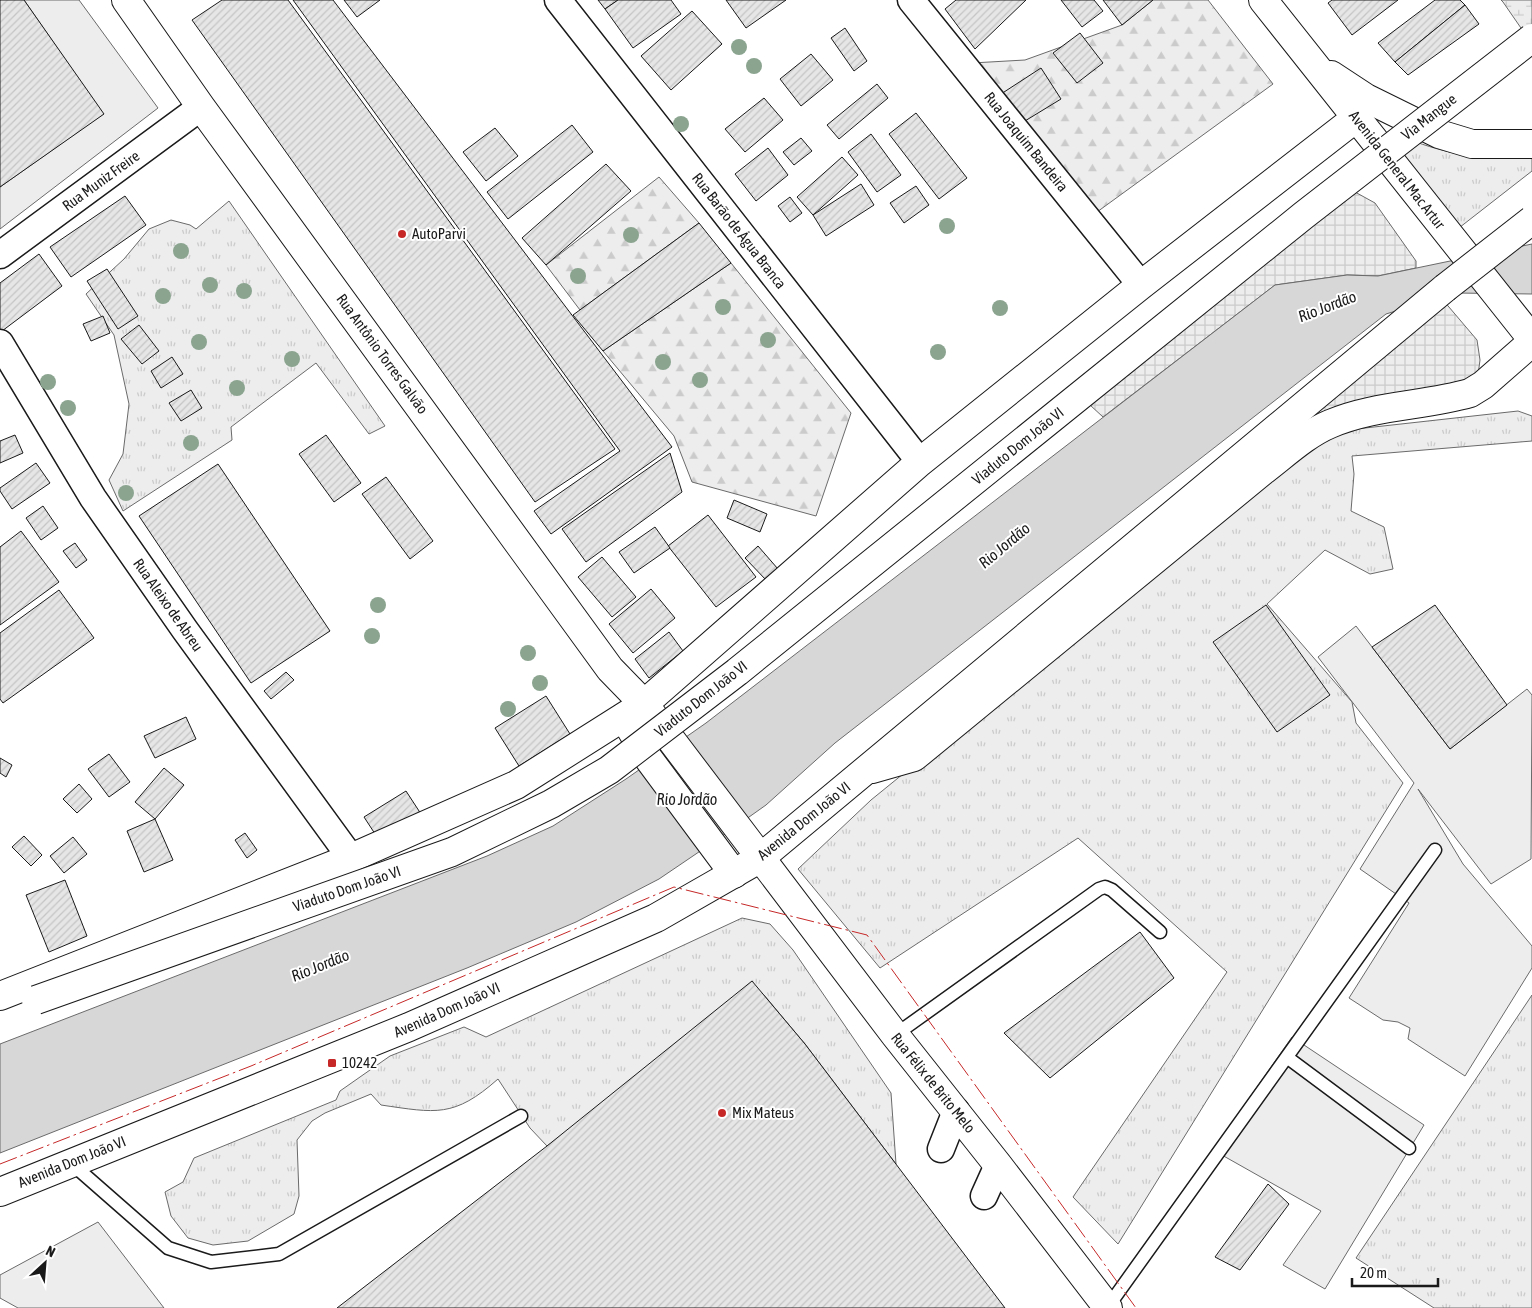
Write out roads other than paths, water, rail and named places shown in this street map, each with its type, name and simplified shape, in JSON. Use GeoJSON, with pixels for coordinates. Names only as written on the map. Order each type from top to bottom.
{"type":"FeatureCollection","features":[{"type":"Feature","properties":{"kind":"main road","name":"Rua Antônio Torres Galvão"},"geometry":{"type":"LineString","coordinates":[[126,0],[201,107],[610,668],[634,711]]}},
{"type":"Feature","properties":{"kind":"main road","name":"Avenida General Mac Artur"},"geometry":{"type":"LineString","coordinates":[[1263,0],[1532,341]]}},
{"type":"Feature","properties":{"kind":"main road","name":"Via Mangue"},"geometry":{"type":"LineString","coordinates":[[1304,215],[1494,65],[1532,38]]}},
{"type":"Feature","properties":{"kind":"main road"},"geometry":{"type":"LineString","coordinates":[[1312,62],[1366,98],[1439,134],[1472,144],[1532,144]]}},
{"type":"Feature","properties":{"kind":"main road"},"geometry":{"type":"LineString","coordinates":[[0,996],[351,858],[516,785],[634,711],[920,462],[1141,285],[1356,118]]}},
{"type":"Feature","properties":{"kind":"main road","name":"Viaduto Dom João VI"},"geometry":{"type":"LineString","coordinates":[[0,1008],[36,1000],[452,852],[551,804],[609,770],[744,666],[1304,215]]}},
{"type":"Feature","properties":{"kind":"main road"},"geometry":{"type":"LineString","coordinates":[[863,771],[1445,288],[1532,220]]}},
{"type":"Feature","properties":{"kind":"main road"},"geometry":{"type":"LineString","coordinates":[[863,771],[914,756],[1264,470],[1306,438],[1330,424],[1357,415],[1470,393],[1483,385],[1532,341]]}},
{"type":"Feature","properties":{"kind":"main road"},"geometry":{"type":"LineString","coordinates":[[634,711],[648,758],[734,874]]}},
{"type":"Feature","properties":{"kind":"main road","name":"Rua Félix de Brito Melo"},"geometry":{"type":"LineString","coordinates":[[634,711],[670,740],[895,1035],[1108,1308]]}},
{"type":"Feature","properties":{"kind":"main road","name":"Avenida Dom João VI"},"geometry":{"type":"LineString","coordinates":[[0,1192],[410,1027],[656,918],[734,874],[752,849],[863,771]]}},
{"type":"Feature","properties":{"kind":"street","name":"Rua Barão de Água Branca"},"geometry":{"type":"LineString","coordinates":[[558,0],[920,462]]}},
{"type":"Feature","properties":{"kind":"street","name":"Rua Joaquim Bandeira"},"geometry":{"type":"LineString","coordinates":[[911,0],[1141,285]]}},
{"type":"Feature","properties":{"kind":"street","name":"Rua Muniz Freire"},"geometry":{"type":"LineString","coordinates":[[0,255],[201,107]]}},
{"type":"Feature","properties":{"kind":"street","name":"Rua Aleixo de Abreu"},"geometry":{"type":"LineString","coordinates":[[0,343],[93,498],[185,630],[351,858]]}},
{"type":"Feature","properties":{"kind":"street"},"geometry":{"type":"LineString","coordinates":[[941,1149],[956,1111]]}},
{"type":"Feature","properties":{"kind":"street"},"geometry":{"type":"LineString","coordinates":[[984,1196],[998,1165]]}},
{"type":"Feature","properties":{"kind":"lane"},"geometry":{"type":"LineString","coordinates":[[1108,1308],[1435,850]]}},
{"type":"Feature","properties":{"kind":"lane"},"geometry":{"type":"LineString","coordinates":[[895,1035],[1099,889],[1105,887],[1112,890],[1160,932]]}},
{"type":"Feature","properties":{"kind":"lane"},"geometry":{"type":"LineString","coordinates":[[1288,1058],[1409,1148]]}},
{"type":"Feature","properties":{"kind":"lane"},"geometry":{"type":"LineString","coordinates":[[71,1163],[168,1248],[211,1262],[279,1254],[521,1116]]}},
{"type":"Feature","properties":{"kind":"water","name":"Rio Jordão"},"geometry":{"type":"Polygon","coordinates":[[[1532,244],[1532,294],[1455,293],[1386,314],[835,743],[766,805],[659,879],[576,922],[467,968],[0,1153],[0,1044],[487,856],[553,826],[626,779],[706,723],[1275,285],[1347,275],[1378,276],[1532,244]]]}},
{"type":"Feature","properties":{"kind":"place","name":"AutoParvi"},"geometry":{"type":"Point","coordinates":[402,234]}},
{"type":"Feature","properties":{"kind":"place","name":"10242"},"geometry":{"type":"Point","coordinates":[332,1063]}},
{"type":"Feature","properties":{"kind":"place","name":"Mix Mateus"},"geometry":{"type":"Point","coordinates":[722,1113]}}]}
